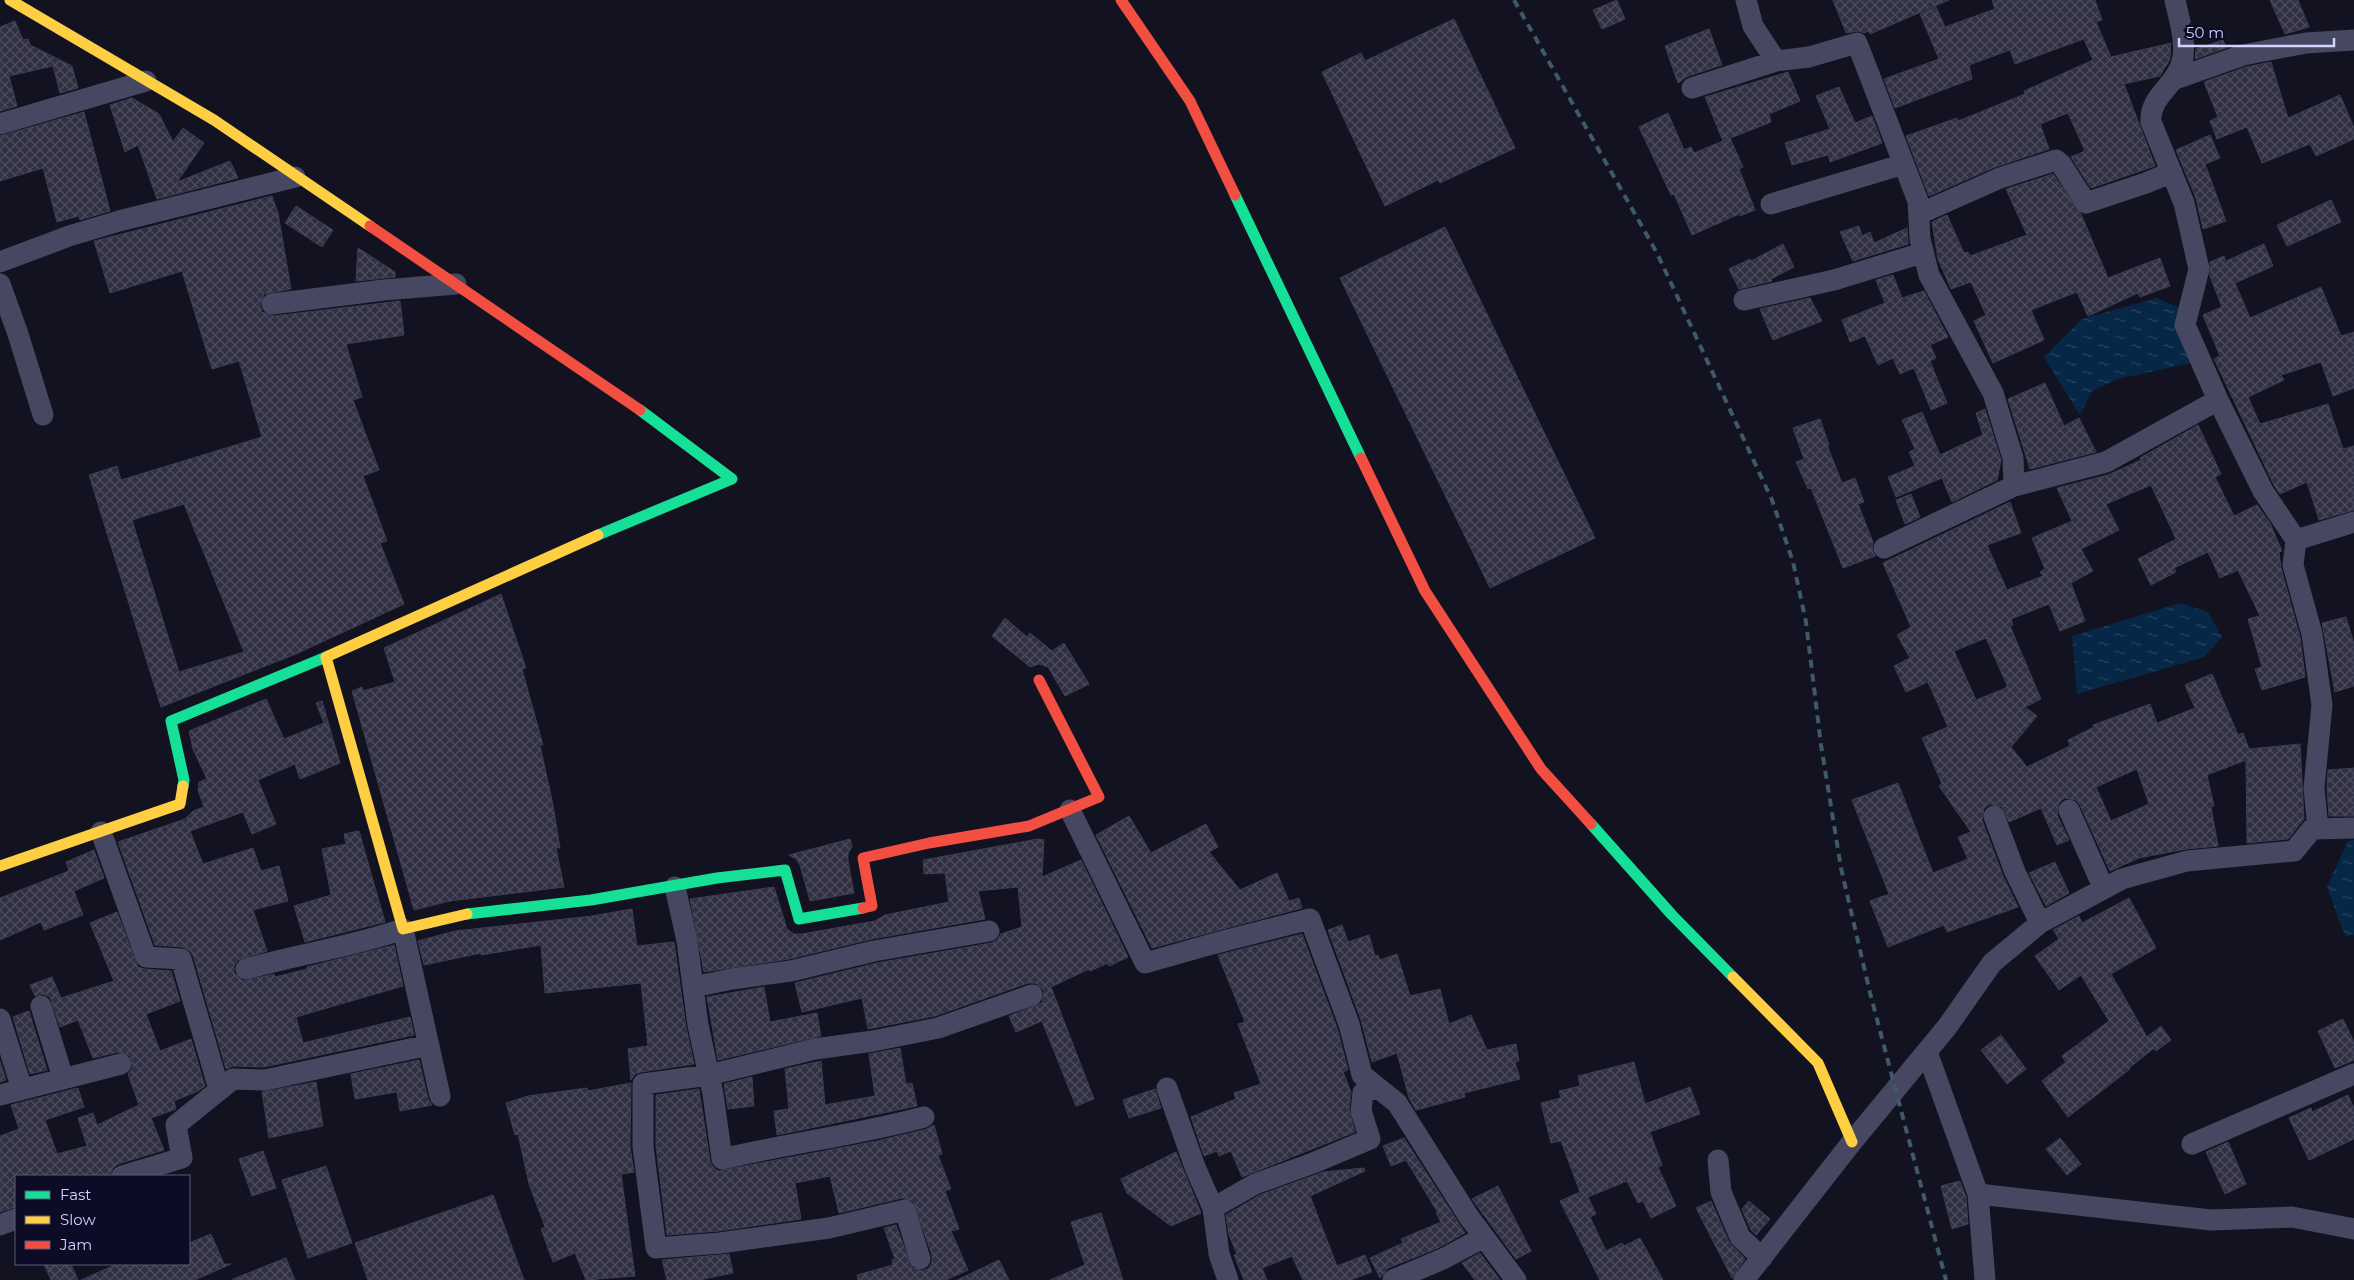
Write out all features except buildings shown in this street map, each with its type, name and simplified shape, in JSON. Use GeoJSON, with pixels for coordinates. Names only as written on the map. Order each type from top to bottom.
{"type":"FeatureCollection","features":[{"type":"Feature","properties":{"kind":"street"},"geometry":{"type":"LineString","coordinates":[[0,866],[180,804],[184,780],[171,721],[326,657],[534,562],[732,479],[634,405],[295,177],[214,120],[10,0]]}},
{"type":"Feature","properties":{"kind":"street"},"geometry":{"type":"LineString","coordinates":[[1121,0],[1190,102],[1425,591],[1541,769],[1672,915],[1818,1063],[1852,1142]]}},
{"type":"Feature","properties":{"kind":"street"},"geometry":{"type":"LineString","coordinates":[[1746,0],[1753,26],[1776,61]]}},
{"type":"Feature","properties":{"kind":"street"},"geometry":{"type":"LineString","coordinates":[[2175,0],[2181,30],[2182,61],[2175,79],[2154,102],[2150,112],[2152,122],[2184,203],[2199,269],[2185,325],[2218,400],[2263,491],[2296,540],[2293,565],[2312,634],[2322,705],[2314,788],[2318,829]]}},
{"type":"Feature","properties":{"kind":"street"},"geometry":{"type":"LineString","coordinates":[[2175,79],[2243,55],[2306,43],[2354,40]]}},
{"type":"Feature","properties":{"kind":"street"},"geometry":{"type":"LineString","coordinates":[[1692,88],[1776,61],[1809,57],[1857,43],[1918,201],[1922,253],[1929,275],[1993,393],[2013,458],[2014,486]]}},
{"type":"Feature","properties":{"kind":"street"},"geometry":{"type":"LineString","coordinates":[[0,124],[146,81]]}},
{"type":"Feature","properties":{"kind":"street"},"geometry":{"type":"LineString","coordinates":[[1919,214],[2000,178],[2056,160],[2061,164],[2086,203],[2146,184],[2172,172]]}},
{"type":"Feature","properties":{"kind":"street"},"geometry":{"type":"LineString","coordinates":[[1771,204],[1904,164]]}},
{"type":"Feature","properties":{"kind":"street"},"geometry":{"type":"LineString","coordinates":[[0,262],[69,236],[119,221],[295,177]]}},
{"type":"Feature","properties":{"kind":"street"},"geometry":{"type":"LineString","coordinates":[[1744,300],[1834,280],[1922,253]]}},
{"type":"Feature","properties":{"kind":"street"},"geometry":{"type":"LineString","coordinates":[[0,284],[18,334],[43,415]]}},
{"type":"Feature","properties":{"kind":"street"},"geometry":{"type":"LineString","coordinates":[[272,304],[384,290],[456,284]]}},
{"type":"Feature","properties":{"kind":"street"},"geometry":{"type":"LineString","coordinates":[[1884,548],[2014,486],[2106,462],[2218,400]]}},
{"type":"Feature","properties":{"kind":"street"},"geometry":{"type":"LineString","coordinates":[[2296,540],[2354,522]]}},
{"type":"Feature","properties":{"kind":"street"},"geometry":{"type":"LineString","coordinates":[[326,657],[403,929],[440,1096]]}},
{"type":"Feature","properties":{"kind":"street"},"geometry":{"type":"LineString","coordinates":[[246,969],[332,947],[366,942],[403,929],[452,916],[516,907],[591,900],[675,887],[717,878],[785,870],[799,919],[847,912],[872,906],[863,858],[929,843],[1029,826],[1098,797],[1072,741],[1039,680]]}},
{"type":"Feature","properties":{"kind":"street"},"geometry":{"type":"LineString","coordinates":[[1070,810],[1145,964],[1212,944],[1310,919],[1349,1024],[1362,1075],[1397,1103],[1484,1237],[1516,1280]]}},
{"type":"Feature","properties":{"kind":"street"},"geometry":{"type":"LineString","coordinates":[[2069,810],[2104,888]]}},
{"type":"Feature","properties":{"kind":"street"},"geometry":{"type":"LineString","coordinates":[[1994,816],[2014,872],[2040,923]]}},
{"type":"Feature","properties":{"kind":"street"},"geometry":{"type":"LineString","coordinates":[[1744,1280],[1852,1142],[1927,1052],[1992,963],[2040,923],[2122,879],[2186,861],[2294,851],[2312,829],[2354,828]]}},
{"type":"Feature","properties":{"kind":"street"},"geometry":{"type":"LineString","coordinates":[[101,832],[146,957],[181,959],[219,1089]]}},
{"type":"Feature","properties":{"kind":"street"},"geometry":{"type":"LineString","coordinates":[[675,887],[687,941],[722,1159],[780,1145],[897,1124],[924,1117]]}},
{"type":"Feature","properties":{"kind":"street"},"geometry":{"type":"LineString","coordinates":[[693,987],[732,978],[791,971],[874,951],[988,931]]}},
{"type":"Feature","properties":{"kind":"street"},"geometry":{"type":"LineString","coordinates":[[920,1259],[905,1210],[829,1228],[720,1243],[656,1248],[643,1147],[643,1084],[709,1075],[815,1049],[873,1041],[938,1028],[1032,995]]}},
{"type":"Feature","properties":{"kind":"street"},"geometry":{"type":"LineString","coordinates":[[41,1006],[64,1078]]}},
{"type":"Feature","properties":{"kind":"street"},"geometry":{"type":"LineString","coordinates":[[0,1019],[22,1089]]}},
{"type":"Feature","properties":{"kind":"street"},"geometry":{"type":"LineString","coordinates":[[125,1175],[182,1158],[176,1125],[234,1079],[265,1080],[429,1045]]}},
{"type":"Feature","properties":{"kind":"street"},"geometry":{"type":"LineString","coordinates":[[1927,1052],[1978,1194],[1985,1280]]}},
{"type":"Feature","properties":{"kind":"street"},"geometry":{"type":"LineString","coordinates":[[0,1095],[121,1064]]}},
{"type":"Feature","properties":{"kind":"street"},"geometry":{"type":"LineString","coordinates":[[2192,1144],[2354,1074]]}},
{"type":"Feature","properties":{"kind":"street"},"geometry":{"type":"LineString","coordinates":[[1213,1208],[1254,1184],[1313,1163],[1370,1139],[1361,1111],[1363,1093],[1377,1087]]}},
{"type":"Feature","properties":{"kind":"street"},"geometry":{"type":"LineString","coordinates":[[1167,1088],[1195,1167],[1213,1208],[1219,1254],[1228,1280]]}},
{"type":"Feature","properties":{"kind":"street"},"geometry":{"type":"LineString","coordinates":[[1718,1160],[1721,1192],[1740,1237],[1762,1258]]}},
{"type":"Feature","properties":{"kind":"street"},"geometry":{"type":"LineString","coordinates":[[1978,1194],[2211,1220],[2292,1217],[2354,1229]]}},
{"type":"Feature","properties":{"kind":"street"},"geometry":{"type":"LineString","coordinates":[[0,1225],[15,1219]]}},
{"type":"Feature","properties":{"kind":"street"},"geometry":{"type":"LineString","coordinates":[[1393,1280],[1443,1259],[1484,1237]]}},
{"type":"Feature","properties":{"kind":"water"},"geometry":{"type":"Polygon","coordinates":[[[2157,298],[2182,309],[2196,362],[2118,379],[2092,391],[2080,415],[2044,357],[2082,319],[2157,298]]]}},
{"type":"Feature","properties":{"kind":"water"},"geometry":{"type":"Polygon","coordinates":[[[2181,603],[2208,612],[2222,637],[2204,657],[2077,694],[2072,636],[2181,603]]]}},
{"type":"Feature","properties":{"kind":"water"},"geometry":{"type":"Polygon","coordinates":[[[2354,840],[2354,935],[2345,936],[2327,887],[2348,841],[2354,840]]]}},
{"type":"Feature","properties":{"kind":"railway"},"geometry":{"type":"LineString","coordinates":[[1514,0],[1657,253],[1772,500],[1793,562],[1806,622],[1821,745],[1841,868],[1870,993],[1946,1280]]}},
{"type":"Feature","properties":{"kind":"traffic: fast"},"geometry":{"type":"LineString","coordinates":[[1235,195],[1361,458]]}},
{"type":"Feature","properties":{"kind":"traffic: fast"},"geometry":{"type":"LineString","coordinates":[[598,535],[732,479],[640,410]]}},
{"type":"Feature","properties":{"kind":"traffic: fast"},"geometry":{"type":"LineString","coordinates":[[183,786],[184,780],[171,721],[326,657]]}},
{"type":"Feature","properties":{"kind":"traffic: fast"},"geometry":{"type":"LineString","coordinates":[[1591,824],[1672,915],[1733,977]]}},
{"type":"Feature","properties":{"kind":"traffic: fast"},"geometry":{"type":"LineString","coordinates":[[467,914],[591,900],[717,878],[785,870],[799,919],[863,908]]}},
{"type":"Feature","properties":{"kind":"traffic: slow"},"geometry":{"type":"LineString","coordinates":[[10,0],[214,120],[370,226]]}},
{"type":"Feature","properties":{"kind":"traffic: slow"},"geometry":{"type":"LineString","coordinates":[[326,657],[598,535]]}},
{"type":"Feature","properties":{"kind":"traffic: slow"},"geometry":{"type":"LineString","coordinates":[[326,657],[403,929],[467,914]]}},
{"type":"Feature","properties":{"kind":"traffic: slow"},"geometry":{"type":"LineString","coordinates":[[0,866],[180,804],[183,786]]}},
{"type":"Feature","properties":{"kind":"traffic: slow"},"geometry":{"type":"LineString","coordinates":[[1733,977],[1818,1063],[1852,1142]]}},
{"type":"Feature","properties":{"kind":"traffic: jam"},"geometry":{"type":"LineString","coordinates":[[1121,0],[1190,101],[1235,195]]}},
{"type":"Feature","properties":{"kind":"traffic: jam"},"geometry":{"type":"LineString","coordinates":[[370,226],[640,410]]}},
{"type":"Feature","properties":{"kind":"traffic: jam"},"geometry":{"type":"LineString","coordinates":[[1361,458],[1425,591],[1541,769],[1591,824]]}},
{"type":"Feature","properties":{"kind":"traffic: jam"},"geometry":{"type":"LineString","coordinates":[[863,908],[872,906],[863,858],[929,843],[1029,826],[1099,797],[1039,680]]}}]}
